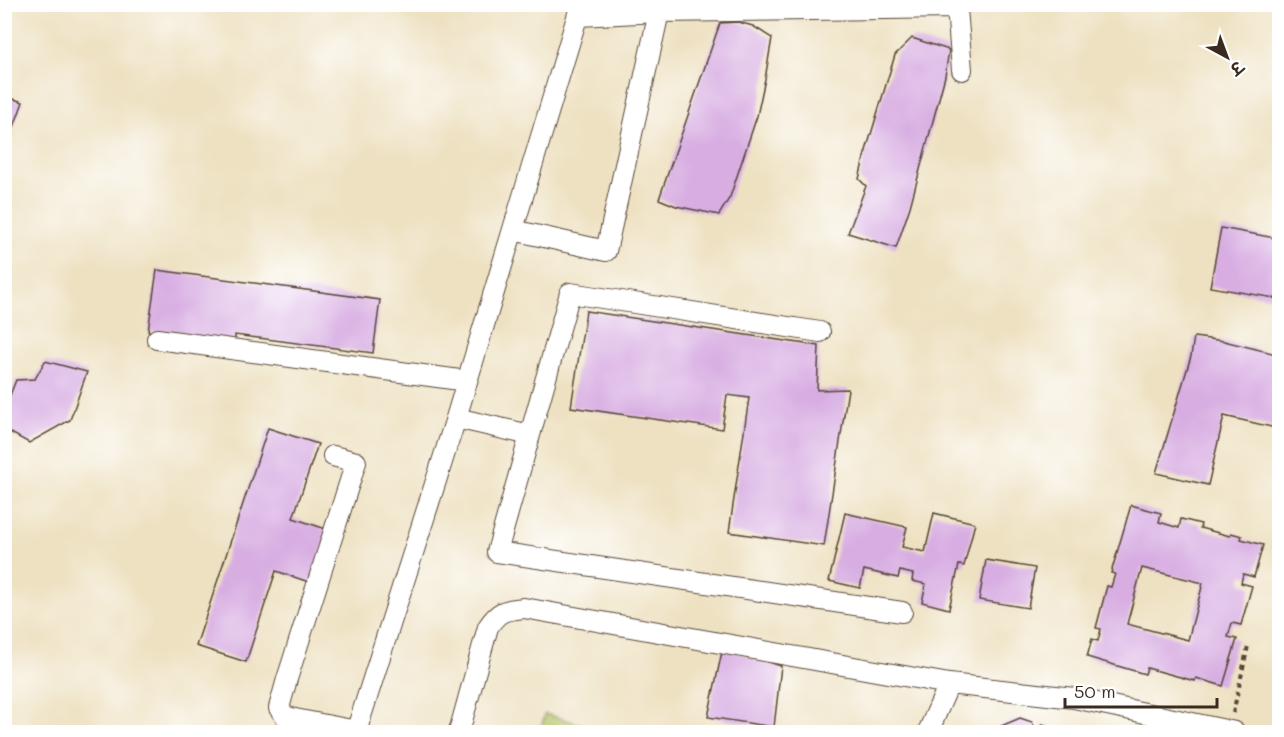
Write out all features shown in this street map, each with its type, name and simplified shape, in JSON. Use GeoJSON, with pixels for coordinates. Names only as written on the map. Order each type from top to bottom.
{"type":"FeatureCollection","features":[{"type":"Feature","properties":{"kind":"street"},"geometry":{"type":"LineString","coordinates":[[333,456],[356,462],[286,679],[279,708],[285,716],[356,732],[456,418],[579,10],[659,12],[957,8],[962,70]]}},
{"type":"Feature","properties":{"kind":"street"},"geometry":{"type":"LineString","coordinates":[[513,230],[606,251],[659,12]]}},
{"type":"Feature","properties":{"kind":"street"},"geometry":{"type":"LineString","coordinates":[[820,332],[570,293],[497,552],[902,612]]}},
{"type":"Feature","properties":{"kind":"street"},"geometry":{"type":"LineString","coordinates":[[157,339],[467,381]]}},
{"type":"Feature","properties":{"kind":"street"},"geometry":{"type":"LineString","coordinates":[[456,418],[530,435]]}},
{"type":"Feature","properties":{"kind":"street"},"geometry":{"type":"LineString","coordinates":[[459,732],[488,627],[504,610],[524,608],[949,684],[1074,698],[1232,732]]}},
{"type":"Feature","properties":{"kind":"street"},"geometry":{"type":"LineString","coordinates":[[928,732],[949,684]]}},
{"type":"Feature","properties":{"kind":"path"},"geometry":{"type":"LineString","coordinates":[[1232,732],[1248,646]]}},
{"type":"Feature","properties":{"kind":"green space"},"geometry":{"type":"Polygon","coordinates":[[[545,714],[609,732],[540,732],[545,714]]]}},
{"type":"Feature","properties":{"kind":"building"},"geometry":{"type":"Polygon","coordinates":[[[738,22],[753,26],[772,38],[757,116],[730,197],[719,215],[676,206],[659,199],[720,23],[738,22]]]}},
{"type":"Feature","properties":{"kind":"building"},"geometry":{"type":"Polygon","coordinates":[[[912,38],[949,50],[945,76],[910,207],[896,248],[848,233],[866,186],[859,179],[895,55],[912,38]]]}},
{"type":"Feature","properties":{"kind":"building"},"geometry":{"type":"Polygon","coordinates":[[[4,96],[23,102],[8,143],[4,142],[4,96]]]}},
{"type":"Feature","properties":{"kind":"building"},"geometry":{"type":"Polygon","coordinates":[[[1221,228],[1280,239],[1280,299],[1210,287],[1221,228]]]}},
{"type":"Feature","properties":{"kind":"building"},"geometry":{"type":"Polygon","coordinates":[[[157,270],[380,300],[373,353],[235,335],[235,343],[148,331],[157,270]]]}},
{"type":"Feature","properties":{"kind":"building"},"geometry":{"type":"Polygon","coordinates":[[[586,311],[819,346],[817,390],[848,389],[824,546],[729,532],[749,398],[727,395],[722,429],[571,407],[586,311]]]}},
{"type":"Feature","properties":{"kind":"building"},"geometry":{"type":"Polygon","coordinates":[[[1194,337],[1224,341],[1280,355],[1280,429],[1224,416],[1208,485],[1156,473],[1191,356],[1194,337]]]}},
{"type":"Feature","properties":{"kind":"building"},"geometry":{"type":"Polygon","coordinates":[[[45,361],[87,372],[70,420],[29,443],[4,429],[4,410],[16,380],[35,379],[45,361]]]}},
{"type":"Feature","properties":{"kind":"building"},"geometry":{"type":"Polygon","coordinates":[[[268,428],[318,444],[293,518],[329,530],[312,583],[276,571],[246,662],[196,646],[268,428]]]}},
{"type":"Feature","properties":{"kind":"building"},"geometry":{"type":"Polygon","coordinates":[[[1131,505],[1161,513],[1159,522],[1179,528],[1181,519],[1201,524],[1200,528],[1230,536],[1231,533],[1242,536],[1241,539],[1263,545],[1254,577],[1243,574],[1241,583],[1252,586],[1241,625],[1232,623],[1228,637],[1237,639],[1223,686],[1147,668],[1145,674],[1087,657],[1092,639],[1098,641],[1101,629],[1096,628],[1107,586],[1111,587],[1115,574],[1111,573],[1131,505]],[[1142,568],[1127,624],[1188,640],[1203,583],[1142,568]]]}},
{"type":"Feature","properties":{"kind":"building"},"geometry":{"type":"Polygon","coordinates":[[[845,513],[907,527],[902,547],[925,552],[934,513],[975,523],[964,566],[959,565],[949,609],[922,602],[926,584],[912,581],[913,574],[900,571],[898,578],[864,570],[860,588],[829,581],[845,513]]]}},
{"type":"Feature","properties":{"kind":"building"},"geometry":{"type":"Polygon","coordinates":[[[986,560],[1035,568],[1028,608],[979,600],[986,560]]]}},
{"type":"Feature","properties":{"kind":"building"},"geometry":{"type":"Polygon","coordinates":[[[723,647],[781,666],[774,727],[708,717],[723,647]]]}},
{"type":"Feature","properties":{"kind":"building"},"geometry":{"type":"Polygon","coordinates":[[[1020,718],[1032,722],[1037,732],[987,732],[1020,718]]]}},
{"type":"Feature","properties":{"kind":"building"},"geometry":{"type":"Polygon","coordinates":[[[1042,724],[1052,727],[1052,732],[1041,732],[1042,724]]]}}]}
